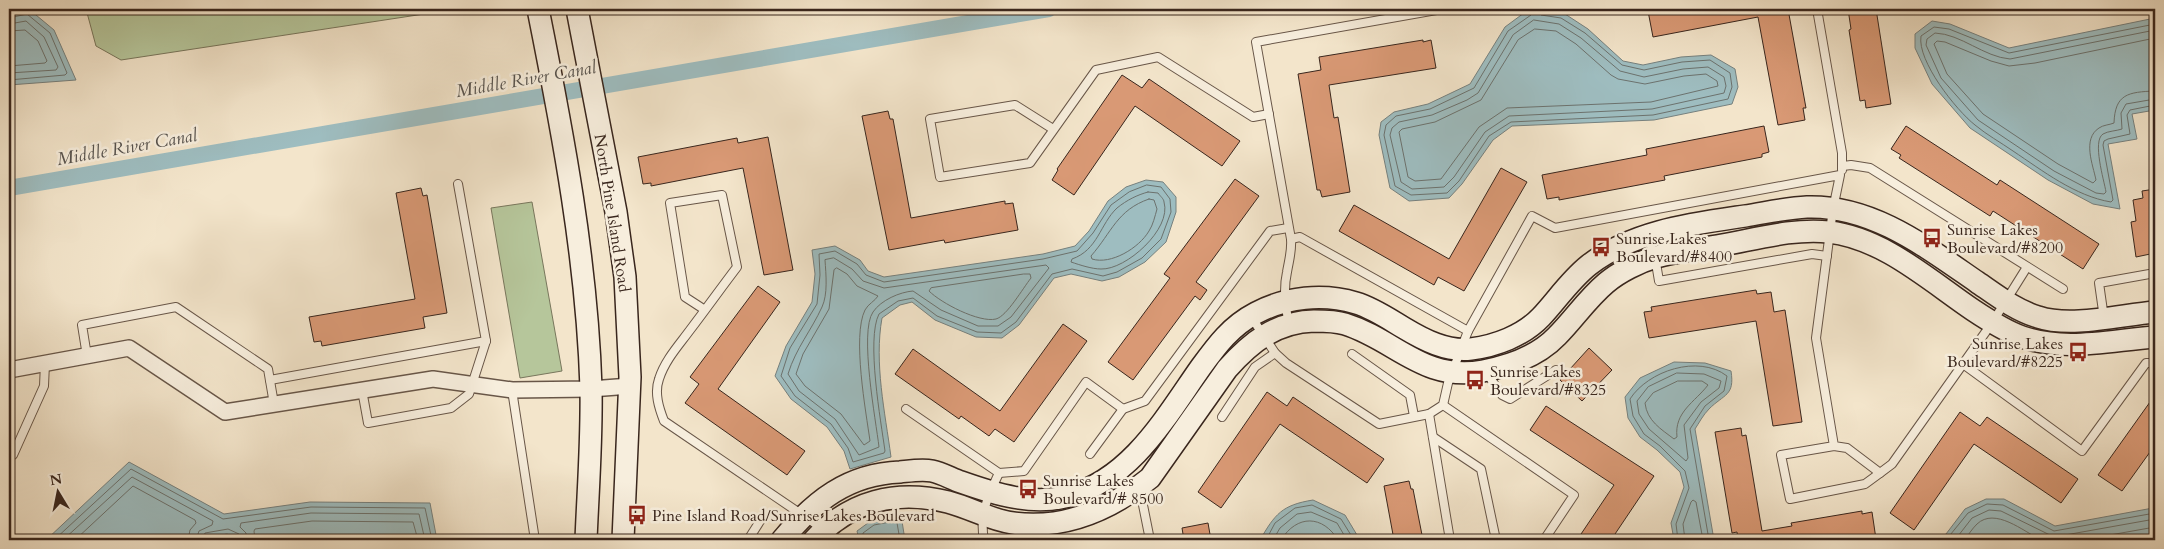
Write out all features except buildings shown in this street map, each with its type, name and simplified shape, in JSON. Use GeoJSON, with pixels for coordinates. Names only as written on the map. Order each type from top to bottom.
{"type":"FeatureCollection","features":[{"type":"Feature","properties":{"kind":"street"},"geometry":{"type":"LineString","coordinates":[[538,9],[562,130],[576,218],[584,298],[591,389],[586,540]]}},
{"type":"Feature","properties":{"kind":"street","name":"North Pine Island Road"},"geometry":{"type":"LineString","coordinates":[[577,9],[616,212],[625,277],[630,386],[623,540]]}},
{"type":"Feature","properties":{"kind":"street"},"geometry":{"type":"LineString","coordinates":[[782,540],[816,502],[857,480],[888,472],[930,471],[990,492],[1015,498],[1051,500],[1092,488],[1116,472],[1143,448],[1221,339],[1251,316],[1284,302],[1320,298],[1337,299],[1358,304],[1421,338],[1442,346],[1464,340],[1475,349],[1509,339],[1528,328],[1540,318],[1588,266],[1607,253],[1648,235],[1698,224],[1788,209],[1803,207],[1833,209],[1863,216],[1903,234],[2005,302],[2041,318],[2072,320],[2155,312]]}},
{"type":"Feature","properties":{"kind":"street"},"geometry":{"type":"LineString","coordinates":[[819,535],[846,512],[864,504],[892,498],[921,497],[949,503],[998,520],[1032,524],[1073,521],[1108,507],[1134,491],[1150,478],[1227,369],[1242,352],[1264,335],[1289,324],[1327,321],[1344,324],[1434,369],[1468,373],[1485,370],[1514,363],[1538,351],[1556,338],[1585,303],[1607,282],[1624,271],[1655,257],[1776,236],[1830,232],[1855,238],[1882,250],[1992,323],[2022,337],[2045,343],[2070,345],[2155,337]]}},
{"type":"Feature","properties":{"kind":"street"},"geometry":{"type":"LineString","coordinates":[[9,370],[129,348],[225,412],[433,378],[512,390],[591,389],[630,386]]}},
{"type":"Feature","properties":{"kind":"lane"},"geometry":{"type":"LineString","coordinates":[[1289,324],[1284,302],[1287,272],[1292,252],[1291,239],[1256,42],[1442,9]]}},
{"type":"Feature","properties":{"kind":"lane"},"geometry":{"type":"LineString","coordinates":[[1817,9],[1843,166],[1833,209],[1816,338],[1834,446]]}},
{"type":"Feature","properties":{"kind":"lane"},"geometry":{"type":"LineString","coordinates":[[1053,130],[1015,105],[930,119],[940,177],[1030,163],[1096,70],[1158,57],[1253,117],[1268,114]]}},
{"type":"Feature","properties":{"kind":"lane"},"geometry":{"type":"LineString","coordinates":[[1843,166],[1851,165],[1870,168],[2063,289]]}},
{"type":"Feature","properties":{"kind":"lane"},"geometry":{"type":"LineString","coordinates":[[1251,316],[1275,353],[1286,363],[1379,424],[1429,414],[1442,405],[1464,340],[1532,216],[1555,228],[1840,174]]}},
{"type":"Feature","properties":{"kind":"lane"},"geometry":{"type":"LineString","coordinates":[[362,390],[368,423],[451,408],[469,394],[486,341],[458,184]]}},
{"type":"Feature","properties":{"kind":"lane"},"geometry":{"type":"LineString","coordinates":[[705,310],[685,297],[670,203],[722,195],[737,267],[705,310],[667,361],[658,381],[657,396],[660,410],[664,421],[804,515],[819,535]]}},
{"type":"Feature","properties":{"kind":"lane"},"geometry":{"type":"LineString","coordinates":[[1090,454],[1123,409],[1145,401],[1270,231],[1288,228]]}},
{"type":"Feature","properties":{"kind":"lane"},"geometry":{"type":"LineString","coordinates":[[1648,235],[1655,257],[1659,281],[1812,254],[1827,256]]}},
{"type":"Feature","properties":{"kind":"lane"},"geometry":{"type":"LineString","coordinates":[[1291,239],[1300,237],[1464,340]]}},
{"type":"Feature","properties":{"kind":"lane"},"geometry":{"type":"LineString","coordinates":[[1880,473],[1847,448],[1834,446],[1781,455],[1790,499],[1865,484],[1880,473],[1892,464],[1992,323],[2027,267]]}},
{"type":"Feature","properties":{"kind":"lane"},"geometry":{"type":"LineString","coordinates":[[2104,318],[2099,283],[2155,273]]}},
{"type":"Feature","properties":{"kind":"lane"},"geometry":{"type":"LineString","coordinates":[[87,356],[82,325],[176,308],[268,369],[274,404]]}},
{"type":"Feature","properties":{"kind":"lane"},"geometry":{"type":"LineString","coordinates":[[270,380],[486,341]]}},
{"type":"Feature","properties":{"kind":"lane"},"geometry":{"type":"LineString","coordinates":[[1222,417],[1255,366],[1275,353]]}},
{"type":"Feature","properties":{"kind":"lane"},"geometry":{"type":"LineString","coordinates":[[1352,354],[1410,395],[1414,416]]}},
{"type":"Feature","properties":{"kind":"lane"},"geometry":{"type":"LineString","coordinates":[[9,453],[13,455],[44,386],[45,363]]}},
{"type":"Feature","properties":{"kind":"lane"},"geometry":{"type":"LineString","coordinates":[[1963,364],[2082,452],[2146,363],[2155,363]]}},
{"type":"Feature","properties":{"kind":"lane"},"geometry":{"type":"LineString","coordinates":[[1485,370],[1502,395],[1510,399],[1556,370]]}},
{"type":"Feature","properties":{"kind":"lane"},"geometry":{"type":"LineString","coordinates":[[906,409],[999,473],[1024,471],[1086,382],[1123,409]]}},
{"type":"Feature","properties":{"kind":"lane"},"geometry":{"type":"LineString","coordinates":[[512,390],[535,540]]}},
{"type":"Feature","properties":{"kind":"lane"},"geometry":{"type":"LineString","coordinates":[[1442,405],[1574,495],[1544,540]]}},
{"type":"Feature","properties":{"kind":"lane"},"geometry":{"type":"LineString","coordinates":[[1429,414],[1450,540]]}},
{"type":"Feature","properties":{"kind":"lane"},"geometry":{"type":"LineString","coordinates":[[1433,437],[1481,469],[1496,540]]}},
{"type":"Feature","properties":{"kind":"lane"},"geometry":{"type":"LineString","coordinates":[[1116,472],[1142,500],[1150,540]]}},
{"type":"Feature","properties":{"kind":"lane"},"geometry":{"type":"LineString","coordinates":[[984,540],[981,525],[982,516],[999,473]]}},
{"type":"Feature","properties":{"kind":"lane"},"geometry":{"type":"LineString","coordinates":[[748,540],[762,518]]}},
{"type":"Feature","properties":{"kind":"green space"},"geometry":{"type":"Polygon","coordinates":[[[86,9],[457,9],[121,60],[96,46],[86,9]]]}},
{"type":"Feature","properties":{"kind":"green space"},"geometry":{"type":"Polygon","coordinates":[[[532,202],[562,371],[520,378],[491,208],[532,202]]]}},
{"type":"Feature","properties":{"kind":"water"},"geometry":{"type":"Polygon","coordinates":[[[30,10],[54,30],[76,80],[9,85],[9,13],[30,10]]]}},
{"type":"Feature","properties":{"kind":"water"},"geometry":{"type":"Polygon","coordinates":[[[1528,10],[1562,12],[1588,29],[1623,61],[1643,65],[1681,57],[1711,55],[1735,69],[1738,87],[1732,104],[1654,120],[1512,126],[1493,140],[1462,184],[1449,198],[1409,201],[1390,188],[1379,135],[1381,122],[1394,112],[1428,104],[1470,84],[1505,27],[1528,10]]]}},
{"type":"Feature","properties":{"kind":"water"},"geometry":{"type":"Polygon","coordinates":[[[2155,18],[2155,110],[2132,114],[2137,139],[2108,144],[2120,209],[2093,204],[2048,180],[1970,128],[1932,84],[1915,48],[1915,34],[1932,21],[1950,24],[2009,48],[2155,18]]]}},
{"type":"Feature","properties":{"kind":"water"},"geometry":{"type":"Polygon","coordinates":[[[1146,180],[1163,182],[1176,197],[1176,212],[1166,242],[1145,262],[1119,277],[1102,281],[1071,274],[1054,278],[1019,325],[1002,338],[976,337],[935,320],[912,302],[900,305],[882,318],[879,352],[880,370],[891,457],[850,469],[844,451],[827,427],[791,399],[775,376],[786,346],[812,302],[815,274],[812,250],[835,246],[860,260],[868,271],[884,277],[1043,254],[1075,246],[1089,231],[1108,201],[1126,187],[1146,180]]]}},
{"type":"Feature","properties":{"kind":"water"},"geometry":{"type":"Polygon","coordinates":[[[1674,362],[1705,363],[1731,371],[1730,390],[1707,411],[1695,429],[1714,540],[1674,540],[1671,523],[1684,487],[1680,472],[1640,437],[1628,418],[1625,397],[1640,378],[1674,362]]]}},
{"type":"Feature","properties":{"kind":"water"},"geometry":{"type":"Polygon","coordinates":[[[129,462],[224,514],[310,502],[430,503],[437,540],[241,540],[227,534],[195,540],[46,540],[129,462]]]}},
{"type":"Feature","properties":{"kind":"water"},"geometry":{"type":"Polygon","coordinates":[[[1986,499],[2004,499],[2055,526],[2153,508],[2155,506],[2155,540],[1938,540],[1946,534],[1965,509],[1986,499]]]}},
{"type":"Feature","properties":{"kind":"water"},"geometry":{"type":"Polygon","coordinates":[[[1313,500],[1345,515],[1360,540],[1260,540],[1270,523],[1280,512],[1302,502],[1313,500]]]}},
{"type":"Feature","properties":{"kind":"water"},"geometry":{"type":"Polygon","coordinates":[[[901,515],[905,540],[859,540],[857,531],[872,520],[901,515]]]}},
{"type":"Feature","properties":{"kind":"waterway","name":"Middle River Canal"},"geometry":{"type":"LineString","coordinates":[[9,188],[1049,9]]}},
{"type":"Feature","properties":{"kind":"place","name":"Sunrise Lakes Boulevard/#8200"},"geometry":{"type":"Point","coordinates":[1932,238]}},
{"type":"Feature","properties":{"kind":"place","name":"Sunrise Lakes Boulevard/#8400"},"geometry":{"type":"Point","coordinates":[1601,247]}},
{"type":"Feature","properties":{"kind":"place","name":"Sunrise Lakes Boulevard/#8225"},"geometry":{"type":"Point","coordinates":[2078,352]}},
{"type":"Feature","properties":{"kind":"place","name":"Sunrise Lakes Boulevard/#8325"},"geometry":{"type":"Point","coordinates":[1475,380]}},
{"type":"Feature","properties":{"kind":"place","name":"Sunrise Lakes Boulevard/# 8500"},"geometry":{"type":"Point","coordinates":[1028,489]}},
{"type":"Feature","properties":{"kind":"place","name":"Pine Island Road/Sunrise Lakes Boulevard"},"geometry":{"type":"Point","coordinates":[637,515]}}]}
